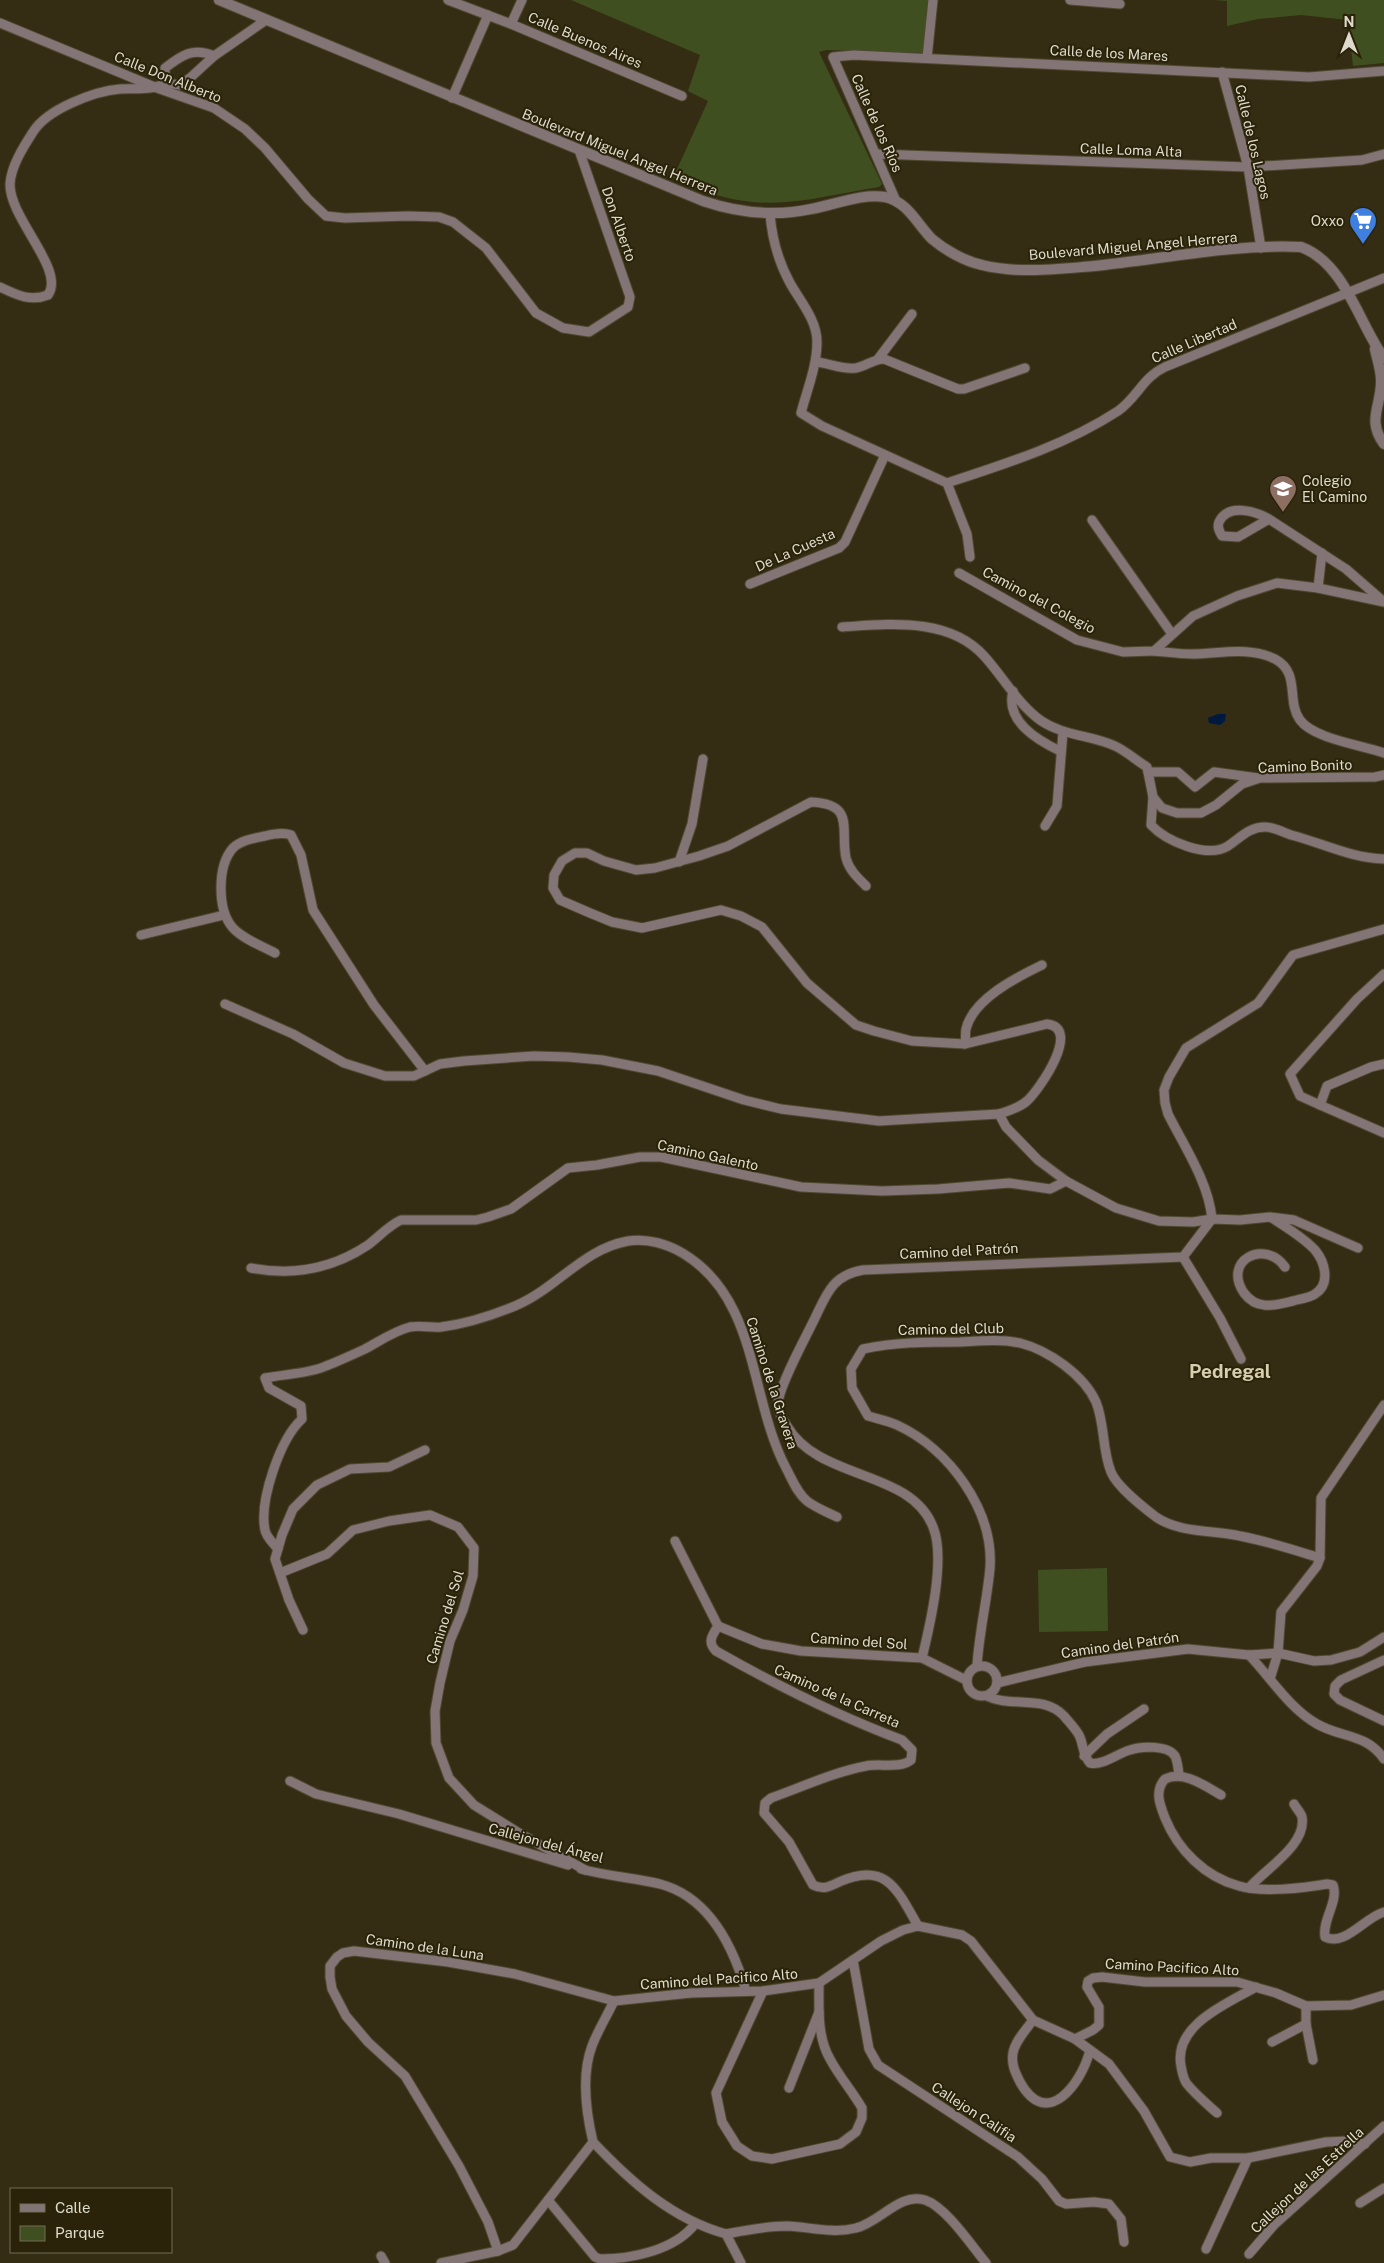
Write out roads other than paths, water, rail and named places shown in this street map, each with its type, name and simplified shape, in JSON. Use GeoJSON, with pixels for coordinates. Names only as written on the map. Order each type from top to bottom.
{"type":"FeatureCollection","features":[{"type":"Feature","properties":{"kind":"street","name":"Boulevard Miguel Angel Herrera"},"geometry":{"type":"LineString","coordinates":[[219,0],[234,3],[266,20],[703,201],[740,211],[770,214],[809,210],[871,197],[885,197],[896,201],[910,212],[931,238],[943,247],[980,265],[1018,271],[1261,248],[1301,247],[1312,251],[1339,278],[1374,345]]}},
{"type":"Feature","properties":{"kind":"street","name":"Calle Buenos Aires"},"geometry":{"type":"LineString","coordinates":[[448,0],[511,24],[682,96]]}},
{"type":"Feature","properties":{"kind":"street"},"geometry":{"type":"LineString","coordinates":[[511,24],[522,0]]}},
{"type":"Feature","properties":{"kind":"street"},"geometry":{"type":"LineString","coordinates":[[928,58],[933,0]]}},
{"type":"Feature","properties":{"kind":"street"},"geometry":{"type":"LineString","coordinates":[[1070,0],[1120,4]]}},
{"type":"Feature","properties":{"kind":"street"},"geometry":{"type":"LineString","coordinates":[[452,98],[488,15]]}},
{"type":"Feature","properties":{"kind":"street"},"geometry":{"type":"LineString","coordinates":[[165,83],[180,85],[214,56],[266,20]]}},
{"type":"Feature","properties":{"kind":"street","name":"Calle Don Alberto"},"geometry":{"type":"LineString","coordinates":[[0,23],[157,88],[214,108],[245,129],[265,148],[308,199],[326,216],[345,218],[439,217],[453,222],[486,248],[536,313],[563,328],[590,332],[628,307]]}},
{"type":"Feature","properties":{"kind":"street"},"geometry":{"type":"LineString","coordinates":[[165,83],[166,68],[182,55],[205,52],[214,56]]}},
{"type":"Feature","properties":{"kind":"street","name":"Calle de los Mares"},"geometry":{"type":"LineString","coordinates":[[833,57],[854,55],[928,58],[1310,77],[1384,71]]}},
{"type":"Feature","properties":{"kind":"street","name":"Calle de los Ríos"},"geometry":{"type":"LineString","coordinates":[[833,57],[896,201]]}},
{"type":"Feature","properties":{"kind":"street","name":"Calle de los Lagos"},"geometry":{"type":"LineString","coordinates":[[1222,72],[1248,167],[1261,248]]}},
{"type":"Feature","properties":{"kind":"street"},"geometry":{"type":"LineString","coordinates":[[0,287],[22,297],[34,298],[48,295],[52,286],[52,272],[16,212],[10,189],[12,174],[18,159],[34,129],[44,119],[78,100],[99,92],[157,88],[165,83]]}},
{"type":"Feature","properties":{"kind":"street","name":"Don Alberto"},"geometry":{"type":"LineString","coordinates":[[579,150],[630,297],[628,307]]}},
{"type":"Feature","properties":{"kind":"street","name":"Calle Loma Alta"},"geometry":{"type":"LineString","coordinates":[[876,154],[1248,167],[1362,160],[1384,154]]}},
{"type":"Feature","properties":{"kind":"street"},"geometry":{"type":"LineString","coordinates":[[770,214],[771,229],[778,257],[790,284],[812,321],[817,340],[816,362],[800,412],[822,426],[947,483],[967,534],[970,557]]}},
{"type":"Feature","properties":{"kind":"street","name":"Calle Libertad"},"geometry":{"type":"LineString","coordinates":[[947,483],[1036,452],[1120,410],[1146,378],[1164,366],[1384,278]]}},
{"type":"Feature","properties":{"kind":"street"},"geometry":{"type":"LineString","coordinates":[[878,359],[912,314]]}},
{"type":"Feature","properties":{"kind":"street"},"geometry":{"type":"LineString","coordinates":[[1374,345],[1384,358]]}},
{"type":"Feature","properties":{"kind":"street"},"geometry":{"type":"LineString","coordinates":[[1374,345],[1381,378],[1375,423],[1379,437],[1384,444]]}},
{"type":"Feature","properties":{"kind":"street"},"geometry":{"type":"LineString","coordinates":[[816,362],[855,368],[878,359],[893,361],[958,389],[970,389],[1025,368]]}},
{"type":"Feature","properties":{"kind":"street","name":"De La Cuesta"},"geometry":{"type":"LineString","coordinates":[[750,584],[839,548],[845,542],[885,455]]}},
{"type":"Feature","properties":{"kind":"street"},"geometry":{"type":"LineString","coordinates":[[1269,518],[1238,537],[1222,536],[1219,531],[1218,524],[1223,516],[1230,512],[1250,511],[1269,518],[1346,569],[1384,602]]}},
{"type":"Feature","properties":{"kind":"street"},"geometry":{"type":"LineString","coordinates":[[1092,520],[1172,634]]}},
{"type":"Feature","properties":{"kind":"street"},"geometry":{"type":"LineString","coordinates":[[1318,588],[1322,553]]}},
{"type":"Feature","properties":{"kind":"street","name":"Camino del Colegio"},"geometry":{"type":"LineString","coordinates":[[959,573],[1077,640],[1123,652],[1154,652]]}},
{"type":"Feature","properties":{"kind":"street"},"geometry":{"type":"LineString","coordinates":[[1154,652],[1193,616],[1237,596],[1277,583],[1318,588],[1384,602]]}},
{"type":"Feature","properties":{"kind":"street"},"geometry":{"type":"LineString","coordinates":[[842,627],[888,624],[944,630],[972,644],[1035,715],[1063,732],[1116,746],[1147,767],[1153,797],[1152,825],[1160,834],[1192,848],[1208,850],[1226,847],[1245,832],[1265,827],[1347,853],[1384,859]]}},
{"type":"Feature","properties":{"kind":"street","name":"Camino Bonito"},"geometry":{"type":"LineString","coordinates":[[1154,652],[1192,654],[1245,652],[1275,659],[1286,668],[1294,687],[1294,702],[1301,722],[1322,734],[1384,753]]}},
{"type":"Feature","properties":{"kind":"street"},"geometry":{"type":"LineString","coordinates":[[1013,691],[1010,702],[1014,714],[1034,738],[1060,751]]}},
{"type":"Feature","properties":{"kind":"street"},"geometry":{"type":"LineString","coordinates":[[1045,826],[1057,806],[1063,732]]}},
{"type":"Feature","properties":{"kind":"street"},"geometry":{"type":"LineString","coordinates":[[679,862],[692,824],[703,759]]}},
{"type":"Feature","properties":{"kind":"street"},"geometry":{"type":"LineString","coordinates":[[1148,772],[1178,772],[1195,787],[1214,772],[1260,778]]}},
{"type":"Feature","properties":{"kind":"street","name":"Camino Bonito"},"geometry":{"type":"LineString","coordinates":[[1153,797],[1162,808],[1177,813],[1201,813],[1216,805],[1242,784],[1260,778],[1375,777],[1384,775]]}},
{"type":"Feature","properties":{"kind":"street"},"geometry":{"type":"LineString","coordinates":[[225,1004],[286,1031],[344,1063],[367,1072],[385,1076],[404,1077],[440,1064],[464,1061],[534,1056],[568,1057],[602,1060],[658,1071],[744,1100],[781,1109],[879,1121],[998,1114],[1018,1107],[1027,1101],[1050,1069],[1059,1050],[1059,1028],[1054,1025],[1047,1024],[965,1044],[912,1042],[856,1025],[807,983],[762,927],[741,916],[722,910],[642,928],[612,922],[560,900],[553,888],[554,875],[562,861],[575,853],[587,853],[604,861],[636,870],[679,862],[728,846],[811,802],[823,803],[834,808],[842,815],[847,859],[853,874],[866,886]]}},
{"type":"Feature","properties":{"kind":"street"},"geometry":{"type":"LineString","coordinates":[[276,953],[237,932],[224,915],[222,873],[227,858],[234,847],[261,836],[284,833],[291,835],[301,855],[313,910],[374,1005],[425,1071]]}},
{"type":"Feature","properties":{"kind":"street"},"geometry":{"type":"LineString","coordinates":[[141,935],[224,915]]}},
{"type":"Feature","properties":{"kind":"street"},"geometry":{"type":"LineString","coordinates":[[1241,1359],[1220,1318],[1183,1257],[1212,1219],[1209,1199],[1202,1182],[1168,1114],[1164,1103],[1164,1090],[1169,1077],[1186,1048],[1258,1003],[1294,955],[1384,929]]}},
{"type":"Feature","properties":{"kind":"street"},"geometry":{"type":"LineString","coordinates":[[965,1044],[966,1028],[974,1012],[1014,979],[1042,965]]}},
{"type":"Feature","properties":{"kind":"street"},"geometry":{"type":"LineString","coordinates":[[1384,974],[1358,999],[1290,1074],[1300,1096],[1384,1133]]}},
{"type":"Feature","properties":{"kind":"street"},"geometry":{"type":"LineString","coordinates":[[1320,1106],[1327,1086],[1371,1067],[1384,1064]]}},
{"type":"Feature","properties":{"kind":"street"},"geometry":{"type":"LineString","coordinates":[[998,1114],[1021,1145],[1038,1160],[1066,1181],[1116,1208],[1145,1218],[1178,1222],[1270,1217],[1294,1220],[1358,1248]]}},
{"type":"Feature","properties":{"kind":"street","name":"Camino Galento"},"geometry":{"type":"LineString","coordinates":[[251,1268],[269,1271],[301,1271],[325,1267],[350,1256],[369,1244],[391,1224],[401,1220],[476,1220],[488,1217],[511,1209],[568,1168],[598,1165],[640,1157],[662,1157],[801,1187],[882,1191],[938,1189],[1008,1183],[1050,1189],[1066,1181]]}},
{"type":"Feature","properties":{"kind":"street"},"geometry":{"type":"LineString","coordinates":[[1270,1217],[1289,1229],[1316,1251],[1326,1274],[1324,1286],[1316,1294],[1278,1306],[1253,1302],[1244,1294],[1239,1282],[1238,1271],[1241,1261],[1249,1256],[1272,1254],[1285,1267]]}},
{"type":"Feature","properties":{"kind":"street","name":"Camino de la Gravera"},"geometry":{"type":"LineString","coordinates":[[278,1549],[265,1532],[264,1499],[272,1473],[295,1426],[302,1419],[301,1406],[269,1388],[265,1378],[323,1368],[410,1327],[451,1325],[515,1306],[540,1291],[584,1258],[605,1248],[639,1240],[669,1246],[684,1254],[698,1264],[722,1290],[739,1321],[756,1369],[770,1430],[780,1457],[798,1491],[805,1500],[817,1508],[838,1517]]}},
{"type":"Feature","properties":{"kind":"street","name":"Camino del Patrón"},"geometry":{"type":"LineString","coordinates":[[780,1413],[778,1405],[780,1395],[800,1347],[829,1291],[849,1272],[928,1266],[974,1266],[1023,1262],[1183,1257]]}},
{"type":"Feature","properties":{"kind":"street","name":"Camino del Club"},"geometry":{"type":"LineString","coordinates":[[978,1666],[979,1636],[990,1567],[988,1531],[971,1493],[952,1467],[928,1446],[898,1426],[868,1416],[852,1388],[850,1369],[863,1349],[884,1345],[924,1342],[998,1340],[1022,1344],[1058,1360],[1084,1382],[1095,1401],[1102,1420],[1111,1473],[1130,1496],[1158,1518],[1175,1526],[1240,1536],[1320,1558]]}},
{"type":"Feature","properties":{"kind":"street"},"geometry":{"type":"LineString","coordinates":[[763,1402],[780,1413],[791,1432],[807,1448],[832,1464],[889,1485],[912,1499],[933,1526],[936,1538],[935,1584],[922,1658]]}},
{"type":"Feature","properties":{"kind":"street"},"geometry":{"type":"LineString","coordinates":[[1270,1678],[1278,1653],[1280,1612],[1317,1566],[1320,1558],[1321,1498],[1384,1405]]}},
{"type":"Feature","properties":{"kind":"street"},"geometry":{"type":"LineString","coordinates":[[303,1630],[288,1600],[276,1559],[293,1509],[317,1485],[350,1469],[389,1467],[425,1450]]}},
{"type":"Feature","properties":{"kind":"street","name":"Camino del Sol"},"geometry":{"type":"LineString","coordinates":[[280,1573],[327,1554],[353,1530],[389,1521],[430,1515],[458,1527],[474,1548],[474,1576],[450,1642],[435,1711],[436,1743],[449,1778],[474,1805],[584,1870]]}},
{"type":"Feature","properties":{"kind":"street"},"geometry":{"type":"LineString","coordinates":[[675,1541],[718,1626]]}},
{"type":"Feature","properties":{"kind":"street","name":"Camino del Sol"},"geometry":{"type":"LineString","coordinates":[[718,1626],[762,1644],[801,1651],[922,1658],[966,1680]]}},
{"type":"Feature","properties":{"kind":"street","name":"Camino de la Carreta"},"geometry":{"type":"LineString","coordinates":[[718,1626],[710,1638],[711,1646],[716,1651],[798,1695],[902,1740],[912,1750],[911,1760],[907,1764],[880,1764],[855,1768],[771,1798],[763,1807],[766,1816],[789,1842],[813,1885],[826,1888],[846,1879],[867,1875],[880,1876],[901,1896],[918,1926]]}},
{"type":"Feature","properties":{"kind":"street","name":"Camino del Patrón"},"geometry":{"type":"LineString","coordinates":[[997,1683],[1085,1662],[1188,1649],[1249,1655],[1278,1653],[1314,1661],[1330,1660],[1360,1652],[1384,1637]]}},
{"type":"Feature","properties":{"kind":"street"},"geometry":{"type":"LineString","coordinates":[[1249,1655],[1288,1701],[1316,1724],[1334,1732],[1357,1737],[1373,1746],[1384,1759]]}},
{"type":"Feature","properties":{"kind":"street"},"geometry":{"type":"LineString","coordinates":[[1384,1660],[1341,1680],[1335,1686],[1334,1694],[1340,1700],[1384,1721]]}},
{"type":"Feature","properties":{"kind":"street"},"geometry":{"type":"LineString","coordinates":[[987,1696],[996,1688],[996,1675],[992,1669],[978,1666],[968,1674],[966,1680],[972,1693],[1003,1701],[1029,1702],[1050,1706],[1062,1714],[1078,1734],[1084,1756],[1090,1763],[1098,1763],[1130,1749],[1166,1749],[1174,1755],[1179,1775]]}},
{"type":"Feature","properties":{"kind":"street"},"geometry":{"type":"LineString","coordinates":[[1084,1756],[1107,1734],[1144,1709]]}},
{"type":"Feature","properties":{"kind":"street"},"geometry":{"type":"LineString","coordinates":[[1221,1795],[1179,1775],[1165,1779],[1159,1788],[1158,1795],[1168,1825],[1183,1850],[1191,1859],[1222,1880],[1249,1888],[1333,1885],[1335,1892],[1324,1928],[1326,1937],[1332,1940],[1341,1938],[1375,1915],[1384,1912]]}},
{"type":"Feature","properties":{"kind":"street","name":"Callejon del Ángel"},"geometry":{"type":"LineString","coordinates":[[290,1781],[316,1794],[399,1814],[584,1870],[662,1885],[688,1895],[700,1904],[728,1944],[739,1968],[746,1991]]}},
{"type":"Feature","properties":{"kind":"street"},"geometry":{"type":"LineString","coordinates":[[1249,1888],[1258,1877],[1282,1858],[1296,1841],[1302,1828],[1302,1816],[1294,1804]]}},
{"type":"Feature","properties":{"kind":"street"},"geometry":{"type":"LineString","coordinates":[[918,1926],[962,1935],[971,1941],[1033,2020],[1075,2039],[1110,2064],[1148,2118],[1170,2157],[1176,2160],[1190,2162],[1211,2158],[1248,2158],[1326,2142],[1347,2141],[1366,2144]]}},
{"type":"Feature","properties":{"kind":"street","name":"Camino del Pacifico Alto"},"geometry":{"type":"LineString","coordinates":[[614,2001],[691,1993],[763,1991],[819,1983],[881,1941],[903,1930],[918,1926]]}},
{"type":"Feature","properties":{"kind":"street","name":"Camino de la Luna"},"geometry":{"type":"LineString","coordinates":[[498,2250],[488,2222],[459,2166],[405,2076],[368,2042],[346,2016],[332,1989],[330,1966],[343,1953],[354,1951],[378,1953],[515,1974],[614,2001]]}},
{"type":"Feature","properties":{"kind":"street","name":"Callejon Califia"},"geometry":{"type":"LineString","coordinates":[[853,1960],[869,2049],[878,2065],[1018,2157],[1036,2174],[1059,2201],[1066,2204],[1094,2202],[1110,2204],[1121,2219],[1124,2242]]}},
{"type":"Feature","properties":{"kind":"street","name":"Camino Pacifico Alto"},"geometry":{"type":"LineString","coordinates":[[1075,2039],[1094,2030],[1099,2025],[1099,2007],[1087,1987],[1088,1982],[1093,1978],[1102,1977],[1145,1982],[1237,1982],[1256,1987],[1306,2006],[1351,2005],[1384,1995]]}},
{"type":"Feature","properties":{"kind":"street"},"geometry":{"type":"LineString","coordinates":[[763,1991],[716,2092],[722,2122],[737,2146],[752,2156],[761,2159],[772,2159],[840,2144],[856,2132],[863,2112],[829,2058],[823,2043],[819,2012],[819,1983]]}},
{"type":"Feature","properties":{"kind":"street"},"geometry":{"type":"LineString","coordinates":[[1218,2113],[1186,2082],[1180,2060],[1182,2048],[1189,2034],[1206,2016],[1256,1987]]}},
{"type":"Feature","properties":{"kind":"street"},"geometry":{"type":"LineString","coordinates":[[614,2001],[591,2047],[586,2102],[593,2142],[617,2168],[646,2193],[695,2224],[726,2234],[766,2226],[843,2231],[870,2223],[903,2202],[917,2199],[926,2200],[942,2211],[986,2263]]}},
{"type":"Feature","properties":{"kind":"street"},"geometry":{"type":"LineString","coordinates":[[1306,2006],[1306,2024],[1312,2060]]}},
{"type":"Feature","properties":{"kind":"street"},"geometry":{"type":"LineString","coordinates":[[789,2088],[819,2012]]}},
{"type":"Feature","properties":{"kind":"street"},"geometry":{"type":"LineString","coordinates":[[1033,2020],[1015,2045],[1012,2064],[1023,2086],[1037,2099],[1053,2102],[1064,2097],[1073,2088],[1088,2059],[1090,2050]]}},
{"type":"Feature","properties":{"kind":"street"},"geometry":{"type":"LineString","coordinates":[[1272,2042],[1306,2024]]}},
{"type":"Feature","properties":{"kind":"street","name":"Callejon de las Estrella"},"geometry":{"type":"LineString","coordinates":[[1249,2254],[1274,2225],[1384,2126]]}},
{"type":"Feature","properties":{"kind":"street"},"geometry":{"type":"LineString","coordinates":[[440,2263],[513,2245],[593,2142]]}},
{"type":"Feature","properties":{"kind":"street"},"geometry":{"type":"LineString","coordinates":[[1206,2249],[1248,2158]]}},
{"type":"Feature","properties":{"kind":"street"},"geometry":{"type":"LineString","coordinates":[[1360,2203],[1384,2188]]}},
{"type":"Feature","properties":{"kind":"street"},"geometry":{"type":"LineString","coordinates":[[548,2200],[594,2257],[600,2259],[639,2254],[671,2244],[686,2235],[695,2224]]}},
{"type":"Feature","properties":{"kind":"street"},"geometry":{"type":"LineString","coordinates":[[726,2234],[741,2263]]}},
{"type":"Feature","properties":{"kind":"water"},"geometry":{"type":"Polygon","coordinates":[[[1218,714],[1226,714],[1225,721],[1220,725],[1209,723],[1208,718],[1218,714]]]}},
{"type":"Feature","properties":{"kind":"place","name":"Oxxo"},"geometry":{"type":"Point","coordinates":[1363,245]}},
{"type":"Feature","properties":{"kind":"place","name":"Colegio El Camino"},"geometry":{"type":"Point","coordinates":[1283,513]}},
{"type":"Feature","properties":{"kind":"district","name":"Pedregal"},"geometry":{"type":"Point","coordinates":[1230,1371]}}]}
